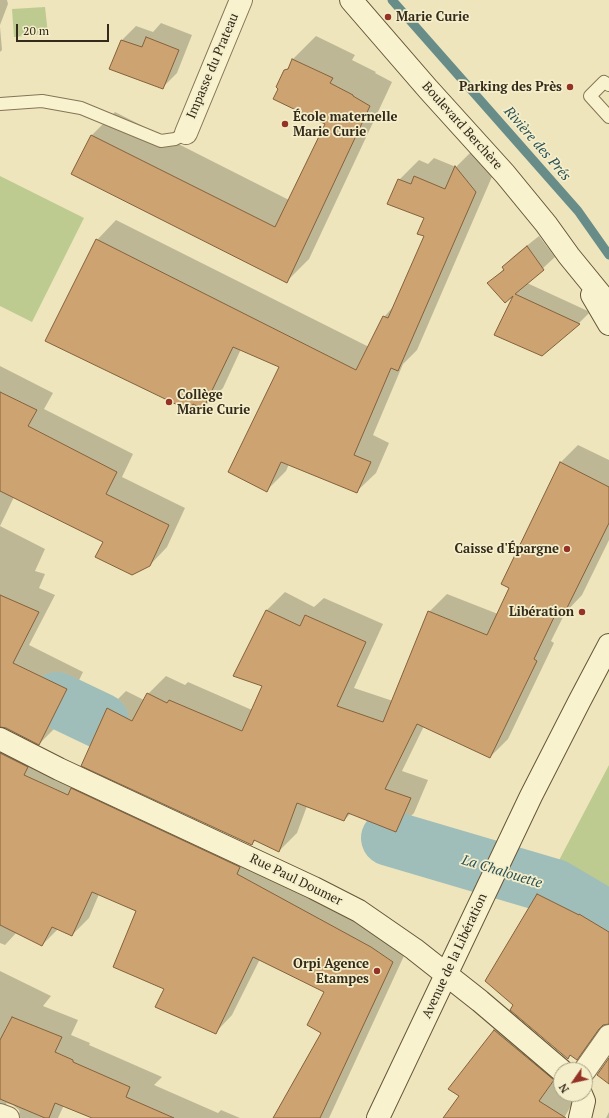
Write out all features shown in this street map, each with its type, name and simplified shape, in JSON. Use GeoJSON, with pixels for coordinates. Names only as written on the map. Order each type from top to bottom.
{"type":"FeatureCollection","features":[{"type":"Feature","properties":{"kind":"main road","name":"Impasse du Prateau"},"geometry":{"type":"LineString","coordinates":[[186,132],[241,0]]}},
{"type":"Feature","properties":{"kind":"main road","name":"Boulevard Berchère"},"geometry":{"type":"LineString","coordinates":[[351,0],[428,89],[505,174],[609,305]]}},
{"type":"Feature","properties":{"kind":"main road","name":"Boulevard Berchère"},"geometry":{"type":"LineString","coordinates":[[569,256],[609,324]]}},
{"type":"Feature","properties":{"kind":"main road","name":"Avenue de la Libération"},"geometry":{"type":"LineString","coordinates":[[378,1118],[510,840],[565,729],[609,646]]}},
{"type":"Feature","properties":{"kind":"main road","name":"Rue Paul Doumer"},"geometry":{"type":"LineString","coordinates":[[0,739],[59,769],[314,888],[359,911],[414,950],[480,1001],[553,1063]]}},
{"type":"Feature","properties":{"kind":"main road"},"geometry":{"type":"LineString","coordinates":[[591,1062],[609,1036]]}},
{"type":"Feature","properties":{"kind":"main road"},"geometry":{"type":"LineString","coordinates":[[0,1115],[8,1118]]}},
{"type":"Feature","properties":{"kind":"lane"},"geometry":{"type":"LineString","coordinates":[[609,85],[604,82],[590,96],[609,117]]}},
{"type":"Feature","properties":{"kind":"lane"},"geometry":{"type":"LineString","coordinates":[[0,104],[42,101],[81,108],[160,141],[174,139],[186,132]]}},
{"type":"Feature","properties":{"kind":"green space"},"geometry":{"type":"Polygon","coordinates":[[[45,7],[48,34],[14,37],[12,9],[45,7]]]}},
{"type":"Feature","properties":{"kind":"green space"},"geometry":{"type":"Polygon","coordinates":[[[0,176],[84,218],[32,322],[0,306],[0,176]]]}},
{"type":"Feature","properties":{"kind":"green space"},"geometry":{"type":"Polygon","coordinates":[[[609,765],[609,895],[556,866],[609,765]]]}},
{"type":"Feature","properties":{"kind":"water"},"geometry":{"type":"Polygon","coordinates":[[[550,868],[609,902],[609,932],[579,914],[538,894],[550,868]]]}},
{"type":"Feature","properties":{"kind":"building"},"geometry":{"type":"Polygon","coordinates":[[[146,37],[179,50],[163,89],[109,69],[121,40],[142,47],[146,37]]]}},
{"type":"Feature","properties":{"kind":"building"},"geometry":{"type":"Polygon","coordinates":[[[292,59],[333,78],[330,83],[370,106],[287,283],[71,174],[91,135],[275,227],[325,124],[273,99],[278,89],[276,87],[284,70],[288,69],[292,59]]]}},
{"type":"Feature","properties":{"kind":"building"},"geometry":{"type":"Polygon","coordinates":[[[455,166],[476,192],[398,371],[391,368],[354,455],[371,462],[357,493],[281,462],[267,492],[228,472],[279,367],[233,347],[203,409],[193,404],[190,411],[45,341],[96,239],[356,370],[383,316],[388,318],[424,236],[417,234],[424,218],[387,204],[398,179],[411,184],[414,176],[445,189],[455,166]]]}},
{"type":"Feature","properties":{"kind":"building"},"geometry":{"type":"Polygon","coordinates":[[[527,246],[544,270],[515,294],[580,324],[542,356],[494,335],[513,296],[505,303],[487,283],[504,270],[502,267],[527,246]]]}},
{"type":"Feature","properties":{"kind":"building"},"geometry":{"type":"Polygon","coordinates":[[[0,392],[37,410],[28,426],[117,472],[106,494],[169,525],[150,566],[132,575],[95,557],[103,542],[0,491],[0,392]]]}},
{"type":"Feature","properties":{"kind":"building"},"geometry":{"type":"Polygon","coordinates":[[[560,462],[609,487],[609,523],[564,614],[557,611],[534,659],[537,661],[490,758],[417,724],[385,789],[411,798],[396,832],[348,813],[344,821],[297,803],[279,852],[254,840],[252,845],[81,766],[107,708],[132,721],[147,693],[167,703],[169,700],[242,731],[262,686],[233,676],[266,610],[300,626],[305,615],[366,642],[337,706],[383,722],[428,611],[487,635],[509,588],[501,584],[560,462]]]}},
{"type":"Feature","properties":{"kind":"building"},"geometry":{"type":"Polygon","coordinates":[[[0,595],[39,612],[13,663],[67,689],[39,745],[6,728],[0,727],[0,595]]]}},
{"type":"Feature","properties":{"kind":"building"},"geometry":{"type":"Polygon","coordinates":[[[0,753],[28,767],[24,775],[68,795],[71,788],[240,867],[237,874],[371,947],[393,962],[320,1118],[273,1118],[321,1033],[307,1025],[324,992],[253,957],[216,1034],[155,1007],[164,989],[113,967],[136,911],[92,892],[72,936],[52,927],[42,946],[0,925],[0,753]]]}},
{"type":"Feature","properties":{"kind":"building"},"geometry":{"type":"Polygon","coordinates":[[[537,894],[579,914],[609,932],[609,1024],[603,1025],[599,1029],[577,1060],[570,1055],[568,1059],[510,1010],[513,1005],[485,981],[537,894]]]}},
{"type":"Feature","properties":{"kind":"building"},"geometry":{"type":"Polygon","coordinates":[[[12,1017],[62,1037],[55,1052],[73,1060],[73,1062],[130,1087],[126,1097],[174,1118],[92,1118],[55,1103],[49,1118],[45,1118],[0,1099],[0,1040],[12,1017]]]}},
{"type":"Feature","properties":{"kind":"building"},"geometry":{"type":"Polygon","coordinates":[[[494,1030],[553,1079],[553,1081],[539,1101],[566,1118],[443,1118],[459,1096],[448,1089],[494,1030]]]}},
{"type":"Feature","properties":{"kind":"building"},"geometry":{"type":"Polygon","coordinates":[[[609,1058],[609,1084],[597,1075],[609,1058]]]}},
{"type":"Feature","properties":{"kind":"waterway","name":"Rivière des Prés"},"geometry":{"type":"LineString","coordinates":[[392,0],[578,211],[609,255]]}},
{"type":"Feature","properties":{"kind":"waterway","name":"La Chalouette"},"geometry":{"type":"LineString","coordinates":[[57,700],[101,721]]}},
{"type":"Feature","properties":{"kind":"waterway","name":"La Chalouette"},"geometry":{"type":"LineString","coordinates":[[389,838],[555,887],[609,919]]}},
{"type":"Feature","properties":{"kind":"place","name":"Marie Curie"},"geometry":{"type":"Point","coordinates":[388,17]}},
{"type":"Feature","properties":{"kind":"place","name":"Parking des Près"},"geometry":{"type":"Point","coordinates":[570,87]}},
{"type":"Feature","properties":{"kind":"place","name":"École maternelle Marie Curie"},"geometry":{"type":"Point","coordinates":[285,124]}},
{"type":"Feature","properties":{"kind":"place","name":"Collège Marie Curie"},"geometry":{"type":"Point","coordinates":[169,402]}},
{"type":"Feature","properties":{"kind":"place","name":"Caisse d'Épargne"},"geometry":{"type":"Point","coordinates":[567,549]}},
{"type":"Feature","properties":{"kind":"place","name":"Libération"},"geometry":{"type":"Point","coordinates":[582,612]}},
{"type":"Feature","properties":{"kind":"place","name":"Orpi Agence Etampes"},"geometry":{"type":"Point","coordinates":[377,971]}}]}
